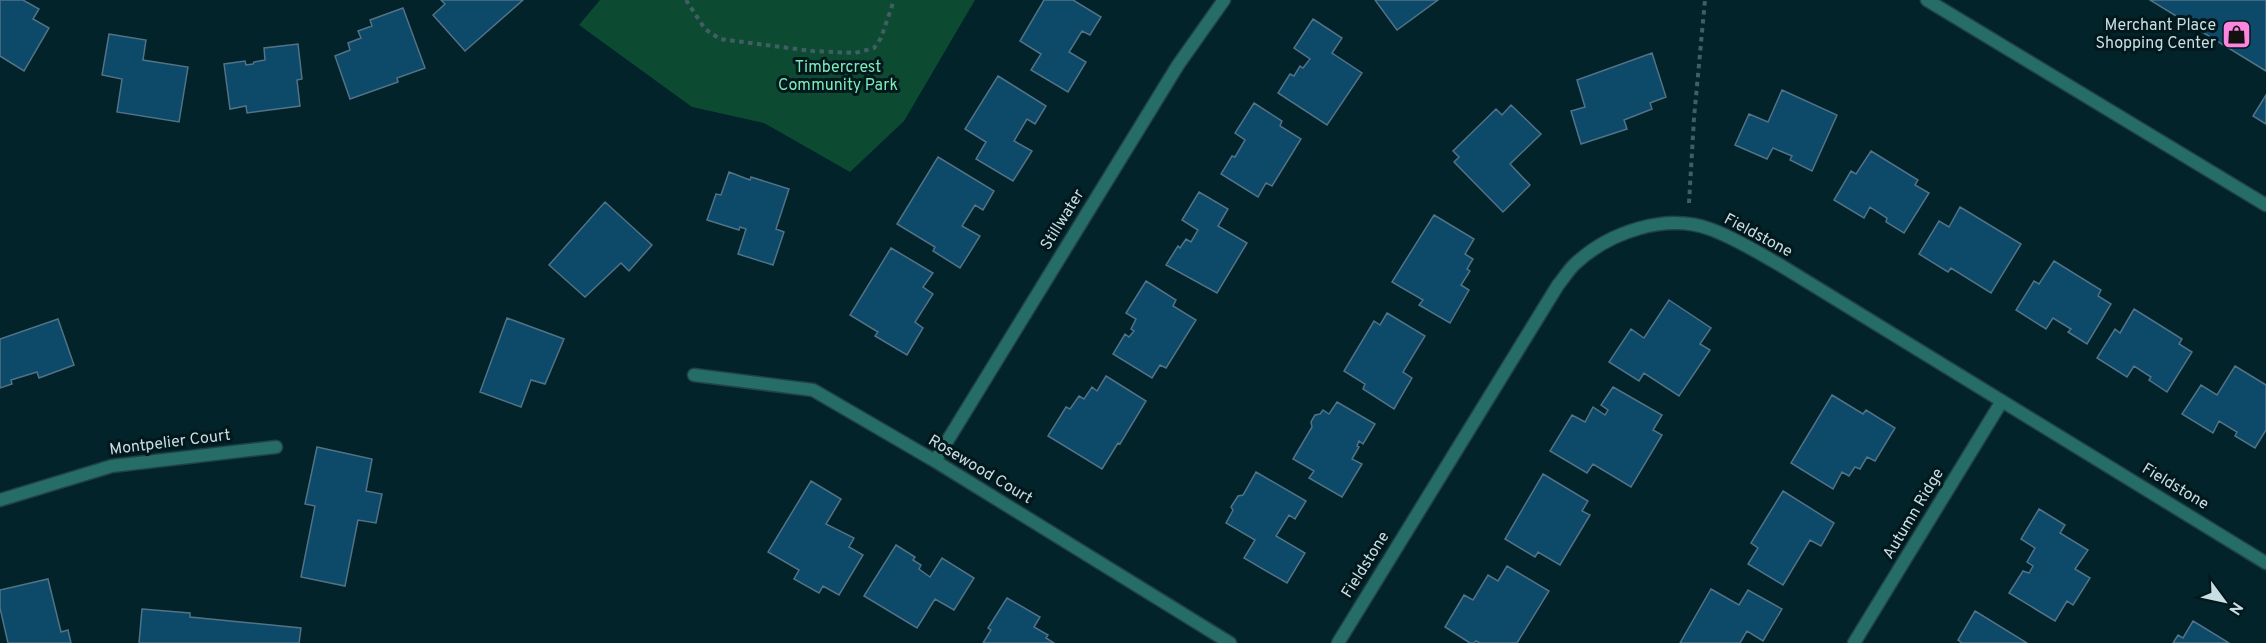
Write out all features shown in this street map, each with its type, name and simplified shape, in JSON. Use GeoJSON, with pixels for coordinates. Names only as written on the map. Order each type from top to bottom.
{"type":"FeatureCollection","features":[{"type":"Feature","properties":{"kind":"street","name":"Stillwater"},"geometry":{"type":"LineString","coordinates":[[935,461],[1178,65],[1224,0]]}},
{"type":"Feature","properties":{"kind":"street"},"geometry":{"type":"LineString","coordinates":[[1927,0],[2266,205]]}},
{"type":"Feature","properties":{"kind":"street","name":"Fieldstone"},"geometry":{"type":"LineString","coordinates":[[1338,643],[1558,285],[1576,263],[1599,245],[1636,229],[1683,223],[1708,228],[1729,237],[1780,265],[2266,563]]}},
{"type":"Feature","properties":{"kind":"street","name":"Rosewood Court"},"geometry":{"type":"LineString","coordinates":[[694,375],[813,390],[935,461],[1230,643]]}},
{"type":"Feature","properties":{"kind":"street","name":"Autumn Ridge"},"geometry":{"type":"LineString","coordinates":[[1854,643],[2002,401]]}},
{"type":"Feature","properties":{"kind":"street","name":"Montpelier Court"},"geometry":{"type":"LineString","coordinates":[[0,500],[112,466],[276,447]]}},
{"type":"Feature","properties":{"kind":"path"},"geometry":{"type":"LineString","coordinates":[[686,0],[705,29],[720,39],[812,51],[855,53],[874,48],[881,38],[894,0]]}},
{"type":"Feature","properties":{"kind":"path"},"geometry":{"type":"LineString","coordinates":[[1689,225],[1689,184],[1706,0]]}},
{"type":"Feature","properties":{"kind":"green space","name":"Timbercrest Community Park"},"geometry":{"type":"Polygon","coordinates":[[[600,0],[975,0],[904,121],[850,172],[764,123],[692,107],[579,25],[600,0]]]}},
{"type":"Feature","properties":{"kind":"building"},"geometry":{"type":"Polygon","coordinates":[[[0,0],[23,0],[39,9],[33,19],[49,28],[24,71],[0,56],[0,0]]]}},
{"type":"Feature","properties":{"kind":"building"},"geometry":{"type":"Polygon","coordinates":[[[441,0],[523,0],[465,51],[433,15],[445,4],[441,0]]]}},
{"type":"Feature","properties":{"kind":"building"},"geometry":{"type":"Polygon","coordinates":[[[1044,0],[1073,0],[1101,17],[1090,35],[1082,31],[1069,52],[1086,62],[1068,92],[1031,70],[1041,54],[1020,41],[1044,0]]]}},
{"type":"Feature","properties":{"kind":"building"},"geometry":{"type":"Polygon","coordinates":[[[1375,0],[1438,0],[1397,30],[1375,0]]]}},
{"type":"Feature","properties":{"kind":"building","name":"Merchant Place Shopping Center"},"geometry":{"type":"Polygon","coordinates":[[[2150,0],[2266,0],[2266,71],[2150,0]]]}},
{"type":"Feature","properties":{"kind":"building"},"geometry":{"type":"Polygon","coordinates":[[[403,8],[425,68],[397,78],[398,82],[350,99],[335,56],[350,50],[348,43],[361,38],[358,31],[372,26],[370,20],[403,8]]]}},
{"type":"Feature","properties":{"kind":"building"},"geometry":{"type":"Polygon","coordinates":[[[1313,19],[1342,38],[1332,53],[1362,73],[1327,125],[1278,93],[1290,74],[1294,76],[1300,66],[1303,68],[1310,59],[1294,48],[1313,19]]]}},
{"type":"Feature","properties":{"kind":"building"},"geometry":{"type":"Polygon","coordinates":[[[109,34],[146,40],[143,60],[188,67],[179,122],[117,112],[122,79],[102,75],[109,34]]]}},
{"type":"Feature","properties":{"kind":"building"},"geometry":{"type":"Polygon","coordinates":[[[298,44],[302,79],[297,80],[300,106],[247,113],[246,106],[230,109],[224,64],[245,61],[246,65],[253,64],[265,60],[264,48],[298,44]]]}},
{"type":"Feature","properties":{"kind":"building"},"geometry":{"type":"Polygon","coordinates":[[[1652,53],[1666,97],[1650,103],[1652,109],[1624,120],[1627,129],[1581,144],[1571,111],[1585,107],[1577,80],[1652,53]]]}},
{"type":"Feature","properties":{"kind":"building"},"geometry":{"type":"Polygon","coordinates":[[[998,76],[1046,106],[1035,124],[1027,119],[1014,141],[1032,151],[1013,181],[976,159],[986,142],[965,129],[998,76]]]}},
{"type":"Feature","properties":{"kind":"building"},"geometry":{"type":"Polygon","coordinates":[[[1782,90],[1837,115],[1812,171],[1790,160],[1792,156],[1773,148],[1767,159],[1735,145],[1749,114],[1768,122],[1782,90]]]}},
{"type":"Feature","properties":{"kind":"building"},"geometry":{"type":"Polygon","coordinates":[[[2266,95],[2266,124],[2253,116],[2266,95]]]}},
{"type":"Feature","properties":{"kind":"building"},"geometry":{"type":"Polygon","coordinates":[[[1254,103],[1282,121],[1280,126],[1301,139],[1272,186],[1266,183],[1258,197],[1221,174],[1245,140],[1235,133],[1254,103]]]}},
{"type":"Feature","properties":{"kind":"building"},"geometry":{"type":"Polygon","coordinates":[[[1511,105],[1541,134],[1510,164],[1530,185],[1503,212],[1454,162],[1459,157],[1453,151],[1496,109],[1502,115],[1511,105]]]}},
{"type":"Feature","properties":{"kind":"building"},"geometry":{"type":"Polygon","coordinates":[[[1871,151],[1918,180],[1915,185],[1929,193],[1904,233],[1886,222],[1887,218],[1870,207],[1864,218],[1834,200],[1851,171],[1856,174],[1871,151]]]}},
{"type":"Feature","properties":{"kind":"building"},"geometry":{"type":"Polygon","coordinates":[[[938,157],[994,191],[983,210],[975,205],[962,226],[980,236],[960,268],[933,251],[935,247],[897,224],[938,157]]]}},
{"type":"Feature","properties":{"kind":"building"},"geometry":{"type":"Polygon","coordinates":[[[729,172],[750,180],[751,177],[789,189],[776,229],[784,232],[773,265],[738,254],[746,229],[740,227],[739,230],[707,220],[716,194],[721,195],[729,172]]]}},
{"type":"Feature","properties":{"kind":"building"},"geometry":{"type":"Polygon","coordinates":[[[1199,192],[1228,209],[1218,226],[1247,243],[1217,293],[1166,265],[1178,246],[1180,248],[1186,239],[1191,242],[1198,230],[1182,220],[1199,192]]]}},
{"type":"Feature","properties":{"kind":"building"},"geometry":{"type":"Polygon","coordinates":[[[605,202],[652,245],[629,271],[621,263],[585,297],[549,265],[605,202]]]}},
{"type":"Feature","properties":{"kind":"building"},"geometry":{"type":"Polygon","coordinates":[[[1960,207],[2021,244],[1991,293],[1951,268],[1948,272],[1919,254],[1939,221],[1949,227],[1960,207]]]}},
{"type":"Feature","properties":{"kind":"building"},"geometry":{"type":"Polygon","coordinates":[[[1434,215],[1474,239],[1465,254],[1473,259],[1467,269],[1470,271],[1461,285],[1469,290],[1450,323],[1419,305],[1423,300],[1392,282],[1434,215]]]}},
{"type":"Feature","properties":{"kind":"building"},"geometry":{"type":"Polygon","coordinates":[[[891,248],[933,273],[923,287],[933,294],[915,322],[923,328],[907,355],[875,336],[878,332],[850,315],[891,248]]]}},
{"type":"Feature","properties":{"kind":"building"},"geometry":{"type":"Polygon","coordinates":[[[2054,261],[2101,290],[2098,296],[2111,304],[2087,344],[2068,332],[2071,329],[2053,318],[2046,329],[2016,310],[2034,281],[2039,284],[2054,261]]]}},
{"type":"Feature","properties":{"kind":"building"},"geometry":{"type":"Polygon","coordinates":[[[1146,281],[1176,300],[1173,306],[1196,320],[1166,368],[1160,365],[1152,378],[1113,354],[1125,334],[1129,337],[1134,331],[1131,329],[1136,319],[1126,313],[1146,281]]]}},
{"type":"Feature","properties":{"kind":"building"},"geometry":{"type":"Polygon","coordinates":[[[1669,300],[1711,328],[1700,344],[1710,350],[1679,396],[1644,373],[1639,381],[1609,362],[1631,329],[1644,338],[1669,300]]]}},
{"type":"Feature","properties":{"kind":"building"},"geometry":{"type":"Polygon","coordinates":[[[2134,309],[2182,339],[2179,344],[2192,352],[2167,392],[2149,380],[2151,377],[2134,366],[2127,377],[2097,358],[2115,329],[2120,333],[2134,309]]]}},
{"type":"Feature","properties":{"kind":"building"},"geometry":{"type":"Polygon","coordinates":[[[1387,313],[1425,336],[1403,372],[1412,378],[1394,409],[1363,389],[1365,384],[1344,371],[1374,321],[1380,325],[1387,313]]]}},
{"type":"Feature","properties":{"kind":"building"},"geometry":{"type":"Polygon","coordinates":[[[507,318],[564,339],[545,384],[531,380],[521,407],[480,392],[507,318]]]}},
{"type":"Feature","properties":{"kind":"building"},"geometry":{"type":"Polygon","coordinates":[[[58,319],[74,365],[39,378],[37,372],[11,380],[12,384],[0,388],[0,339],[58,319]]]}},
{"type":"Feature","properties":{"kind":"building"},"geometry":{"type":"Polygon","coordinates":[[[2235,366],[2266,385],[2266,430],[2255,448],[2235,436],[2237,432],[2219,421],[2213,433],[2182,414],[2201,385],[2217,395],[2235,366]]]}},
{"type":"Feature","properties":{"kind":"building"},"geometry":{"type":"Polygon","coordinates":[[[1106,376],[1146,401],[1102,469],[1048,436],[1066,407],[1070,409],[1079,396],[1084,399],[1092,387],[1097,391],[1106,376]]]}},
{"type":"Feature","properties":{"kind":"building"},"geometry":{"type":"Polygon","coordinates":[[[1613,387],[1662,415],[1653,430],[1662,435],[1631,487],[1593,464],[1587,473],[1550,451],[1572,415],[1585,422],[1593,407],[1605,415],[1608,410],[1601,405],[1613,387]]]}},
{"type":"Feature","properties":{"kind":"building"},"geometry":{"type":"Polygon","coordinates":[[[1832,395],[1863,414],[1866,410],[1895,428],[1875,461],[1867,457],[1860,469],[1855,467],[1849,476],[1842,472],[1833,489],[1791,463],[1832,395]]]}},
{"type":"Feature","properties":{"kind":"building"},"geometry":{"type":"Polygon","coordinates":[[[1337,402],[1375,424],[1363,444],[1359,441],[1357,446],[1359,447],[1352,459],[1362,464],[1342,497],[1309,478],[1314,471],[1293,459],[1312,427],[1311,422],[1315,415],[1320,414],[1323,410],[1329,414],[1337,402]]]}},
{"type":"Feature","properties":{"kind":"building"},"geometry":{"type":"Polygon","coordinates":[[[317,447],[372,459],[366,491],[382,494],[376,523],[358,520],[345,586],[301,577],[315,506],[305,504],[317,447]]]}},
{"type":"Feature","properties":{"kind":"building"},"geometry":{"type":"Polygon","coordinates":[[[1256,472],[1306,501],[1295,519],[1289,515],[1276,536],[1305,553],[1287,583],[1244,558],[1255,540],[1226,523],[1233,510],[1231,507],[1238,496],[1243,495],[1256,472]]]}},
{"type":"Feature","properties":{"kind":"building"},"geometry":{"type":"Polygon","coordinates":[[[1543,474],[1588,501],[1582,511],[1590,515],[1560,565],[1538,552],[1535,557],[1505,539],[1543,474]]]}},
{"type":"Feature","properties":{"kind":"building"},"geometry":{"type":"Polygon","coordinates":[[[811,481],[841,499],[826,524],[854,538],[849,547],[863,555],[839,595],[823,586],[819,593],[794,579],[799,570],[768,552],[811,481]]]}},
{"type":"Feature","properties":{"kind":"building"},"geometry":{"type":"Polygon","coordinates":[[[1783,491],[1834,523],[1821,546],[1810,540],[1783,585],[1748,564],[1758,548],[1751,543],[1783,491]]]}},
{"type":"Feature","properties":{"kind":"building"},"geometry":{"type":"Polygon","coordinates":[[[2039,509],[2065,525],[2060,533],[2088,550],[2075,569],[2090,578],[2073,605],[2067,601],[2055,621],[2009,593],[2023,571],[2029,573],[2033,566],[2027,562],[2035,548],[2021,539],[2039,509]]]}},
{"type":"Feature","properties":{"kind":"building"},"geometry":{"type":"Polygon","coordinates":[[[896,545],[915,557],[913,560],[921,565],[919,569],[930,577],[942,558],[974,578],[954,610],[935,599],[917,628],[864,596],[896,545]]]}},
{"type":"Feature","properties":{"kind":"building"},"geometry":{"type":"Polygon","coordinates":[[[1507,566],[1549,591],[1517,643],[1480,643],[1476,641],[1470,643],[1445,627],[1464,595],[1473,600],[1488,575],[1498,581],[1507,566]]]}},
{"type":"Feature","properties":{"kind":"building"},"geometry":{"type":"Polygon","coordinates":[[[48,579],[61,632],[68,630],[71,643],[8,643],[0,608],[0,590],[48,579]]]}},
{"type":"Feature","properties":{"kind":"building"},"geometry":{"type":"Polygon","coordinates":[[[1711,589],[1739,605],[1748,590],[1782,609],[1763,641],[1747,631],[1740,643],[1680,643],[1711,589]]]}},
{"type":"Feature","properties":{"kind":"building"},"geometry":{"type":"Polygon","coordinates":[[[1007,598],[1040,617],[1034,627],[1048,635],[1046,638],[1054,643],[983,643],[991,630],[988,628],[1007,598]]]}},
{"type":"Feature","properties":{"kind":"building"},"geometry":{"type":"Polygon","coordinates":[[[142,609],[190,613],[190,617],[301,628],[299,643],[139,643],[142,609]]]}},
{"type":"Feature","properties":{"kind":"building"},"geometry":{"type":"Polygon","coordinates":[[[1975,611],[2027,643],[1962,643],[1958,640],[1975,611]]]}},
{"type":"Feature","properties":{"kind":"building"},"geometry":{"type":"Polygon","coordinates":[[[2193,621],[2229,643],[2173,643],[2178,635],[2183,638],[2193,621]]]}},
{"type":"Feature","properties":{"kind":"place","name":"Merchant Place Shopping Center"},"geometry":{"type":"Point","coordinates":[2237,35]}}]}
